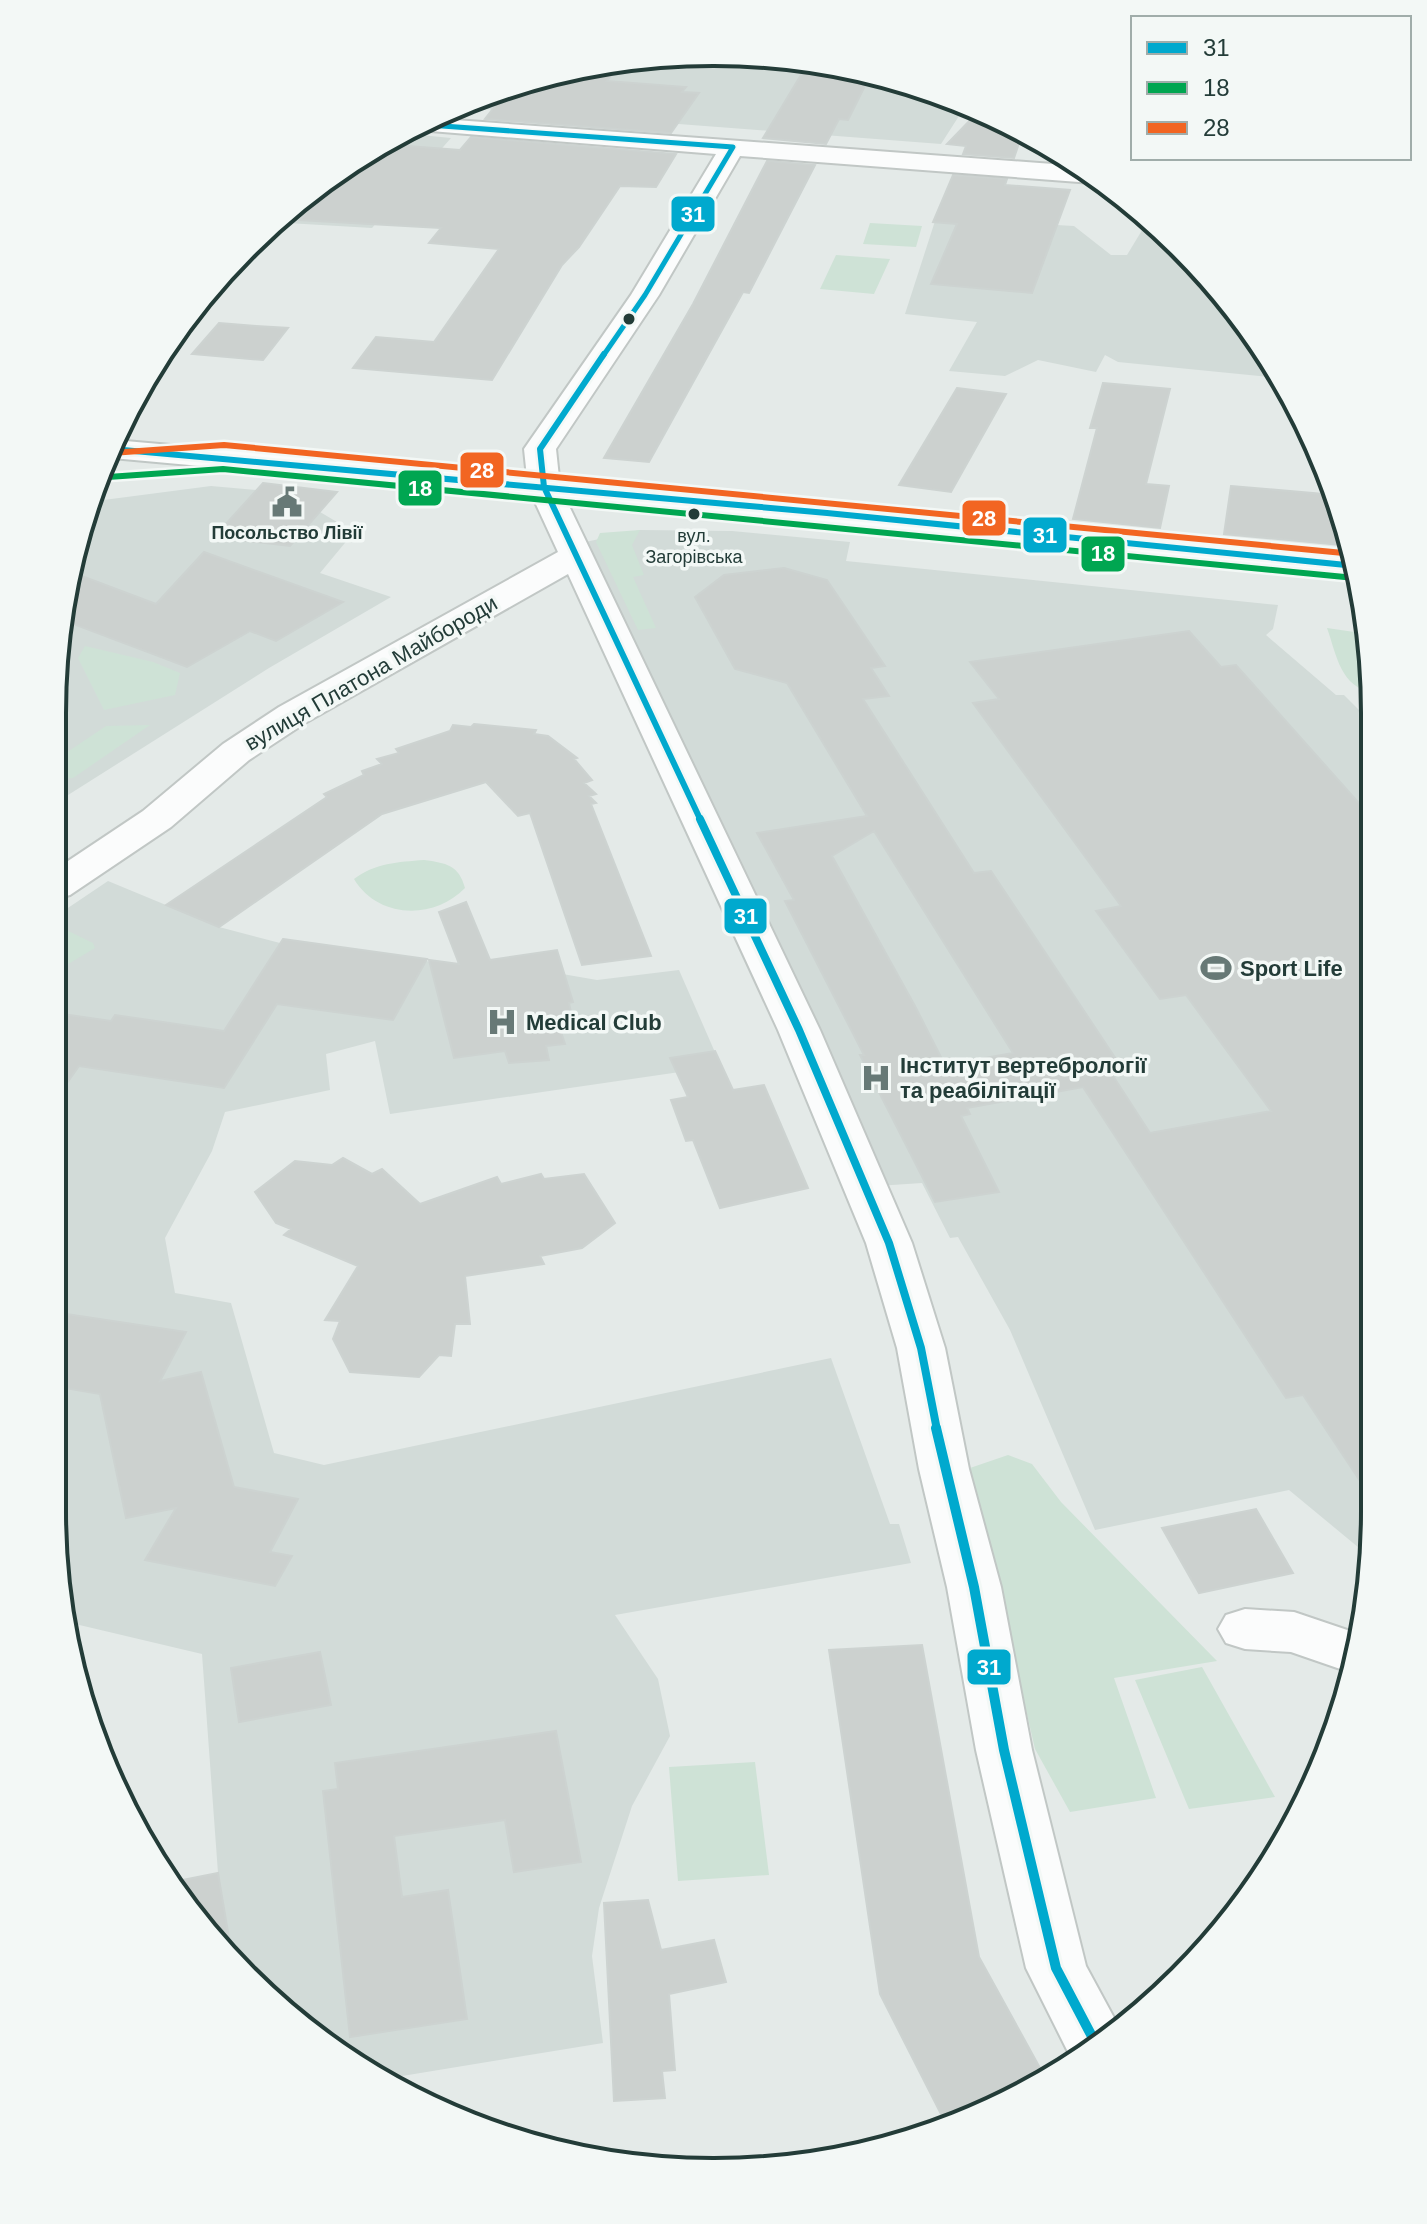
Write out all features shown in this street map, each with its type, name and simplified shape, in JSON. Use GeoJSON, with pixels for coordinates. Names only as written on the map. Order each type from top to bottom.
{"type":"FeatureCollection","features":[{"type":"Feature","properties":{"kind":"street"},"geometry":{"type":"LineString","coordinates":[[442,126],[1070,173]]}},
{"type":"Feature","properties":{"kind":"street"},"geometry":{"type":"LineString","coordinates":[[733,147],[645,295],[540,449],[544,487],[799,1030],[889,1243],[921,1348],[941,1454],[974,1587],[1004,1750],[1056,1968],[1092,2036]]}},
{"type":"Feature","properties":{"kind":"street"},"geometry":{"type":"LineString","coordinates":[[122,450],[544,487],[1344,565]]}},
{"type":"Feature","properties":{"kind":"street"},"geometry":{"type":"LineString","coordinates":[[116,464],[223,457]]}},
{"type":"Feature","properties":{"kind":"street","name":"вулиця Платона Майбороди"},"geometry":{"type":"LineString","coordinates":[[66,880],[157,819],[236,752],[292,715],[577,555]]}},
{"type":"Feature","properties":{"kind":"street"},"geometry":{"type":"LineString","coordinates":[[1245,1629],[1294,1632],[1346,1650]]}},
{"type":"Feature","properties":{"kind":"shaded area"},"geometry":{"type":"Polygon","coordinates":[[[671,67],[756,67],[840,78],[922,100],[960,115],[941,144],[482,109],[587,78],[671,67]]]}},
{"type":"Feature","properties":{"kind":"shaded area"},"geometry":{"type":"Polygon","coordinates":[[[423,135],[451,138],[372,228],[291,223],[354,175],[423,135]]]}},
{"type":"Feature","properties":{"kind":"shaded area"},"geometry":{"type":"Polygon","coordinates":[[[953,219],[1074,226],[1111,255],[1127,255],[1143,229],[1171,256],[1227,319],[1266,377],[1118,362],[1105,355],[1096,372],[1038,360],[1005,376],[949,371],[977,322],[905,314],[935,221],[953,219]]]}},
{"type":"Feature","properties":{"kind":"shaded area"},"geometry":{"type":"Polygon","coordinates":[[[262,250],[206,312],[227,287],[262,250]]]}},
{"type":"Feature","properties":{"kind":"shaded area"},"geometry":{"type":"Polygon","coordinates":[[[263,483],[337,492],[320,512],[354,532],[320,573],[391,597],[269,668],[66,796],[67,671],[72,629],[78,587],[102,500],[211,486],[256,490],[263,483]]]}},
{"type":"Feature","properties":{"kind":"shaded area"},"geometry":{"type":"Polygon","coordinates":[[[640,530],[732,531],[850,542],[846,561],[1278,605],[1273,629],[1266,635],[1336,695],[1344,695],[1361,712],[1360,1549],[1289,1490],[1095,1530],[1010,1330],[958,1237],[950,1238],[922,1183],[877,1186],[581,543],[640,530]]]}},
{"type":"Feature","properties":{"kind":"shaded area"},"geometry":{"type":"Polygon","coordinates":[[[108,881],[219,927],[280,943],[283,939],[445,964],[545,971],[597,980],[679,970],[721,1066],[390,1114],[375,1041],[326,1054],[330,1090],[225,1112],[212,1151],[165,1238],[175,1293],[231,1303],[274,1453],[324,1465],[831,1358],[890,1524],[899,1524],[911,1563],[615,1615],[658,1679],[670,1736],[632,1806],[599,1908],[592,1956],[603,2043],[400,2076],[319,2024],[256,1968],[229,1939],[218,1873],[202,1654],[76,1624],[67,1553],[66,1510],[66,909],[108,881]]]}},
{"type":"Feature","properties":{"kind":"green space"},"geometry":{"type":"Polygon","coordinates":[[[870,223],[922,226],[916,247],[863,244],[870,223]]]}},
{"type":"Feature","properties":{"kind":"green space"},"geometry":{"type":"Polygon","coordinates":[[[836,255],[890,259],[874,294],[820,289],[836,255]]]}},
{"type":"Feature","properties":{"kind":"green space"},"geometry":{"type":"Polygon","coordinates":[[[640,530],[632,545],[644,575],[633,577],[656,628],[638,630],[596,542],[600,533],[640,530]]]}},
{"type":"Feature","properties":{"kind":"green space"},"geometry":{"type":"Polygon","coordinates":[[[1327,628],[1355,632],[1360,688],[1347,677],[1337,659],[1327,628]]]}},
{"type":"Feature","properties":{"kind":"green space"},"geometry":{"type":"Polygon","coordinates":[[[85,646],[153,662],[180,673],[175,695],[104,710],[78,658],[85,646]]]}},
{"type":"Feature","properties":{"kind":"green space"},"geometry":{"type":"Polygon","coordinates":[[[150,725],[73,778],[66,778],[66,753],[106,726],[150,725]]]}},
{"type":"Feature","properties":{"kind":"green space"},"geometry":{"type":"Polygon","coordinates":[[[424,860],[450,866],[459,874],[465,888],[438,906],[407,910],[377,902],[354,879],[379,866],[424,860]]]}},
{"type":"Feature","properties":{"kind":"green space"},"geometry":{"type":"Polygon","coordinates":[[[66,930],[93,943],[95,948],[66,965],[66,930]]]}},
{"type":"Feature","properties":{"kind":"green space"},"geometry":{"type":"Polygon","coordinates":[[[1008,1455],[1032,1464],[1061,1502],[1217,1661],[1114,1678],[1156,1798],[1070,1812],[1035,1749],[970,1468],[1008,1455]]]}},
{"type":"Feature","properties":{"kind":"green space"},"geometry":{"type":"Polygon","coordinates":[[[1202,1667],[1275,1797],[1189,1809],[1135,1680],[1202,1667]]]}},
{"type":"Feature","properties":{"kind":"green space"},"geometry":{"type":"Polygon","coordinates":[[[755,1762],[769,1875],[678,1881],[669,1767],[755,1762]]]}},
{"type":"Feature","properties":{"kind":"building"},"geometry":{"type":"Polygon","coordinates":[[[802,73],[866,84],[848,120],[839,119],[826,144],[763,138],[802,73]]]}},
{"type":"Feature","properties":{"kind":"building"},"geometry":{"type":"Polygon","coordinates":[[[612,74],[607,81],[686,87],[682,92],[699,93],[671,133],[485,119],[498,103],[505,100],[612,74]]]}},
{"type":"Feature","properties":{"kind":"building"},"geometry":{"type":"Polygon","coordinates":[[[971,120],[1019,143],[1014,158],[963,154],[966,146],[947,144],[971,120]]]}},
{"type":"Feature","properties":{"kind":"building"},"geometry":{"type":"Polygon","coordinates":[[[471,137],[676,154],[656,187],[620,186],[579,247],[562,265],[492,380],[353,368],[376,337],[434,342],[499,249],[429,243],[441,228],[300,220],[319,200],[404,146],[460,150],[471,137]]]}},
{"type":"Feature","properties":{"kind":"building"},"geometry":{"type":"Polygon","coordinates":[[[767,161],[815,165],[749,293],[743,292],[649,462],[604,458],[693,304],[767,161]]]}},
{"type":"Feature","properties":{"kind":"building"},"geometry":{"type":"Polygon","coordinates":[[[953,175],[1007,179],[1005,185],[1070,190],[1032,293],[931,284],[957,224],[933,222],[953,175]]]}},
{"type":"Feature","properties":{"kind":"building"},"geometry":{"type":"Polygon","coordinates":[[[219,323],[288,328],[263,360],[192,354],[219,323]]]}},
{"type":"Feature","properties":{"kind":"building"},"geometry":{"type":"Polygon","coordinates":[[[1103,383],[1170,389],[1146,484],[1169,486],[1160,528],[1073,519],[1097,428],[1090,428],[1103,383]]]}},
{"type":"Feature","properties":{"kind":"building"},"geometry":{"type":"Polygon","coordinates":[[[957,388],[1006,394],[951,492],[899,485],[957,388]]]}},
{"type":"Feature","properties":{"kind":"building","name":"Посольство Лівії"},"geometry":{"type":"Polygon","coordinates":[[[263,483],[337,492],[290,546],[214,537],[263,483]]]}},
{"type":"Feature","properties":{"kind":"building"},"geometry":{"type":"Polygon","coordinates":[[[1231,486],[1323,494],[1339,545],[1224,534],[1231,486]]]}},
{"type":"Feature","properties":{"kind":"building"},"geometry":{"type":"Polygon","coordinates":[[[204,552],[343,602],[276,641],[250,631],[187,667],[73,624],[81,576],[156,604],[204,552]]]}},
{"type":"Feature","properties":{"kind":"building"},"geometry":{"type":"Polygon","coordinates":[[[784,568],[827,580],[885,666],[871,668],[889,696],[863,699],[974,873],[991,871],[1116,1059],[1104,1062],[1150,1133],[1271,1111],[1186,995],[1160,999],[1096,911],[1121,906],[973,703],[999,699],[970,662],[1189,631],[1221,667],[1236,665],[1361,806],[1361,1482],[1303,1395],[1286,1398],[1083,1087],[967,1108],[970,1114],[961,1116],[999,1192],[935,1202],[785,901],[794,900],[757,833],[867,816],[787,683],[735,669],[695,597],[724,575],[784,568]],[[874,831],[832,856],[945,1065],[1013,1053],[874,831]]]}},
{"type":"Feature","properties":{"kind":"building"},"geometry":{"type":"Polygon","coordinates":[[[474,724],[536,730],[534,734],[548,736],[577,758],[574,759],[592,780],[584,783],[596,794],[589,796],[596,803],[591,804],[651,956],[582,965],[530,813],[518,816],[486,782],[382,814],[219,927],[166,905],[327,797],[324,794],[364,775],[362,771],[382,764],[377,759],[399,753],[396,749],[450,731],[453,725],[471,727],[474,724]]]}},
{"type":"Feature","properties":{"kind":"building"},"geometry":{"type":"Polygon","coordinates":[[[466,902],[490,960],[557,950],[573,1002],[569,1003],[573,1022],[558,1023],[565,1044],[546,1046],[549,1060],[509,1063],[505,1051],[454,1058],[429,960],[459,964],[439,912],[466,902]]]}},
{"type":"Feature","properties":{"kind":"building"},"geometry":{"type":"Polygon","coordinates":[[[283,939],[427,959],[393,1020],[277,1004],[224,1088],[79,1066],[66,1084],[66,1015],[111,1021],[115,1015],[224,1031],[283,939]]]}},
{"type":"Feature","properties":{"kind":"building"},"geometry":{"type":"Polygon","coordinates":[[[715,1051],[733,1090],[764,1085],[808,1188],[720,1208],[693,1140],[686,1141],[671,1100],[688,1097],[670,1058],[715,1051]]]}},
{"type":"Feature","properties":{"kind":"building"},"geometry":{"type":"Polygon","coordinates":[[[343,1158],[372,1174],[382,1169],[420,1204],[497,1177],[501,1184],[541,1174],[544,1179],[584,1174],[615,1223],[582,1248],[540,1256],[544,1264],[465,1276],[470,1324],[455,1324],[451,1356],[439,1355],[419,1377],[350,1372],[333,1339],[340,1321],[325,1320],[358,1266],[284,1235],[291,1229],[276,1223],[255,1192],[295,1161],[332,1165],[343,1158]]]}},
{"type":"Feature","properties":{"kind":"building"},"geometry":{"type":"Polygon","coordinates":[[[66,1314],[186,1332],[160,1381],[201,1372],[234,1487],[298,1499],[270,1552],[292,1556],[275,1586],[145,1560],[176,1508],[126,1518],[100,1394],[66,1388],[66,1314]]]}},
{"type":"Feature","properties":{"kind":"building"},"geometry":{"type":"Polygon","coordinates":[[[1256,1509],[1293,1573],[1199,1593],[1162,1528],[1256,1509]]]}},
{"type":"Feature","properties":{"kind":"building"},"geometry":{"type":"Polygon","coordinates":[[[922,1645],[979,1957],[1041,2069],[942,2116],[880,1994],[829,1650],[922,1645]]]}},
{"type":"Feature","properties":{"kind":"building"},"geometry":{"type":"Polygon","coordinates":[[[320,1652],[331,1705],[239,1722],[231,1668],[320,1652]]]}},
{"type":"Feature","properties":{"kind":"building"},"geometry":{"type":"Polygon","coordinates":[[[556,1731],[581,1862],[514,1872],[505,1820],[394,1836],[402,1897],[448,1890],[467,2019],[350,2037],[323,1791],[338,1789],[335,1763],[556,1731]]]}},
{"type":"Feature","properties":{"kind":"building"},"geometry":{"type":"Polygon","coordinates":[[[218,1873],[229,1939],[200,1905],[182,1880],[218,1873]]]}},
{"type":"Feature","properties":{"kind":"building"},"geometry":{"type":"Polygon","coordinates":[[[648,1900],[661,1950],[714,1940],[726,1982],[669,1994],[675,2070],[662,2071],[665,2098],[614,2101],[604,1903],[648,1900]]]}},
{"type":"Feature","properties":{"kind":"transit line","name":"31"},"geometry":{"type":"LineString","coordinates":[[442,126],[733,147],[645,295],[540,449],[544,487],[799,1030],[889,1243],[921,1348],[944,1469],[974,1587],[1004,1750],[1056,1968],[1092,2036]]}},
{"type":"Feature","properties":{"kind":"transit line","name":"28"},"geometry":{"type":"LineString","coordinates":[[121,452],[224,445],[1341,553]]}},
{"type":"Feature","properties":{"kind":"transit line","name":"31"},"geometry":{"type":"LineString","coordinates":[[122,450],[827,513],[1344,565]]}},
{"type":"Feature","properties":{"kind":"transit line","name":"18"},"geometry":{"type":"LineString","coordinates":[[111,477],[223,469],[1347,577]]}},
{"type":"Feature","properties":{"kind":"place","name":"Посольство Лівії"},"geometry":{"type":"Point","coordinates":[287,502]}},
{"type":"Feature","properties":{"kind":"place","name":"вул. Загорівська"},"geometry":{"type":"Point","coordinates":[694,514]}},
{"type":"Feature","properties":{"kind":"place","name":"Sport Life"},"geometry":{"type":"Point","coordinates":[1216,968]}},
{"type":"Feature","properties":{"kind":"place","name":"Medical Club"},"geometry":{"type":"Point","coordinates":[502,1022]}},
{"type":"Feature","properties":{"kind":"place","name":"Інститут вертебрології та реабілітації"},"geometry":{"type":"Point","coordinates":[876,1078]}}]}
